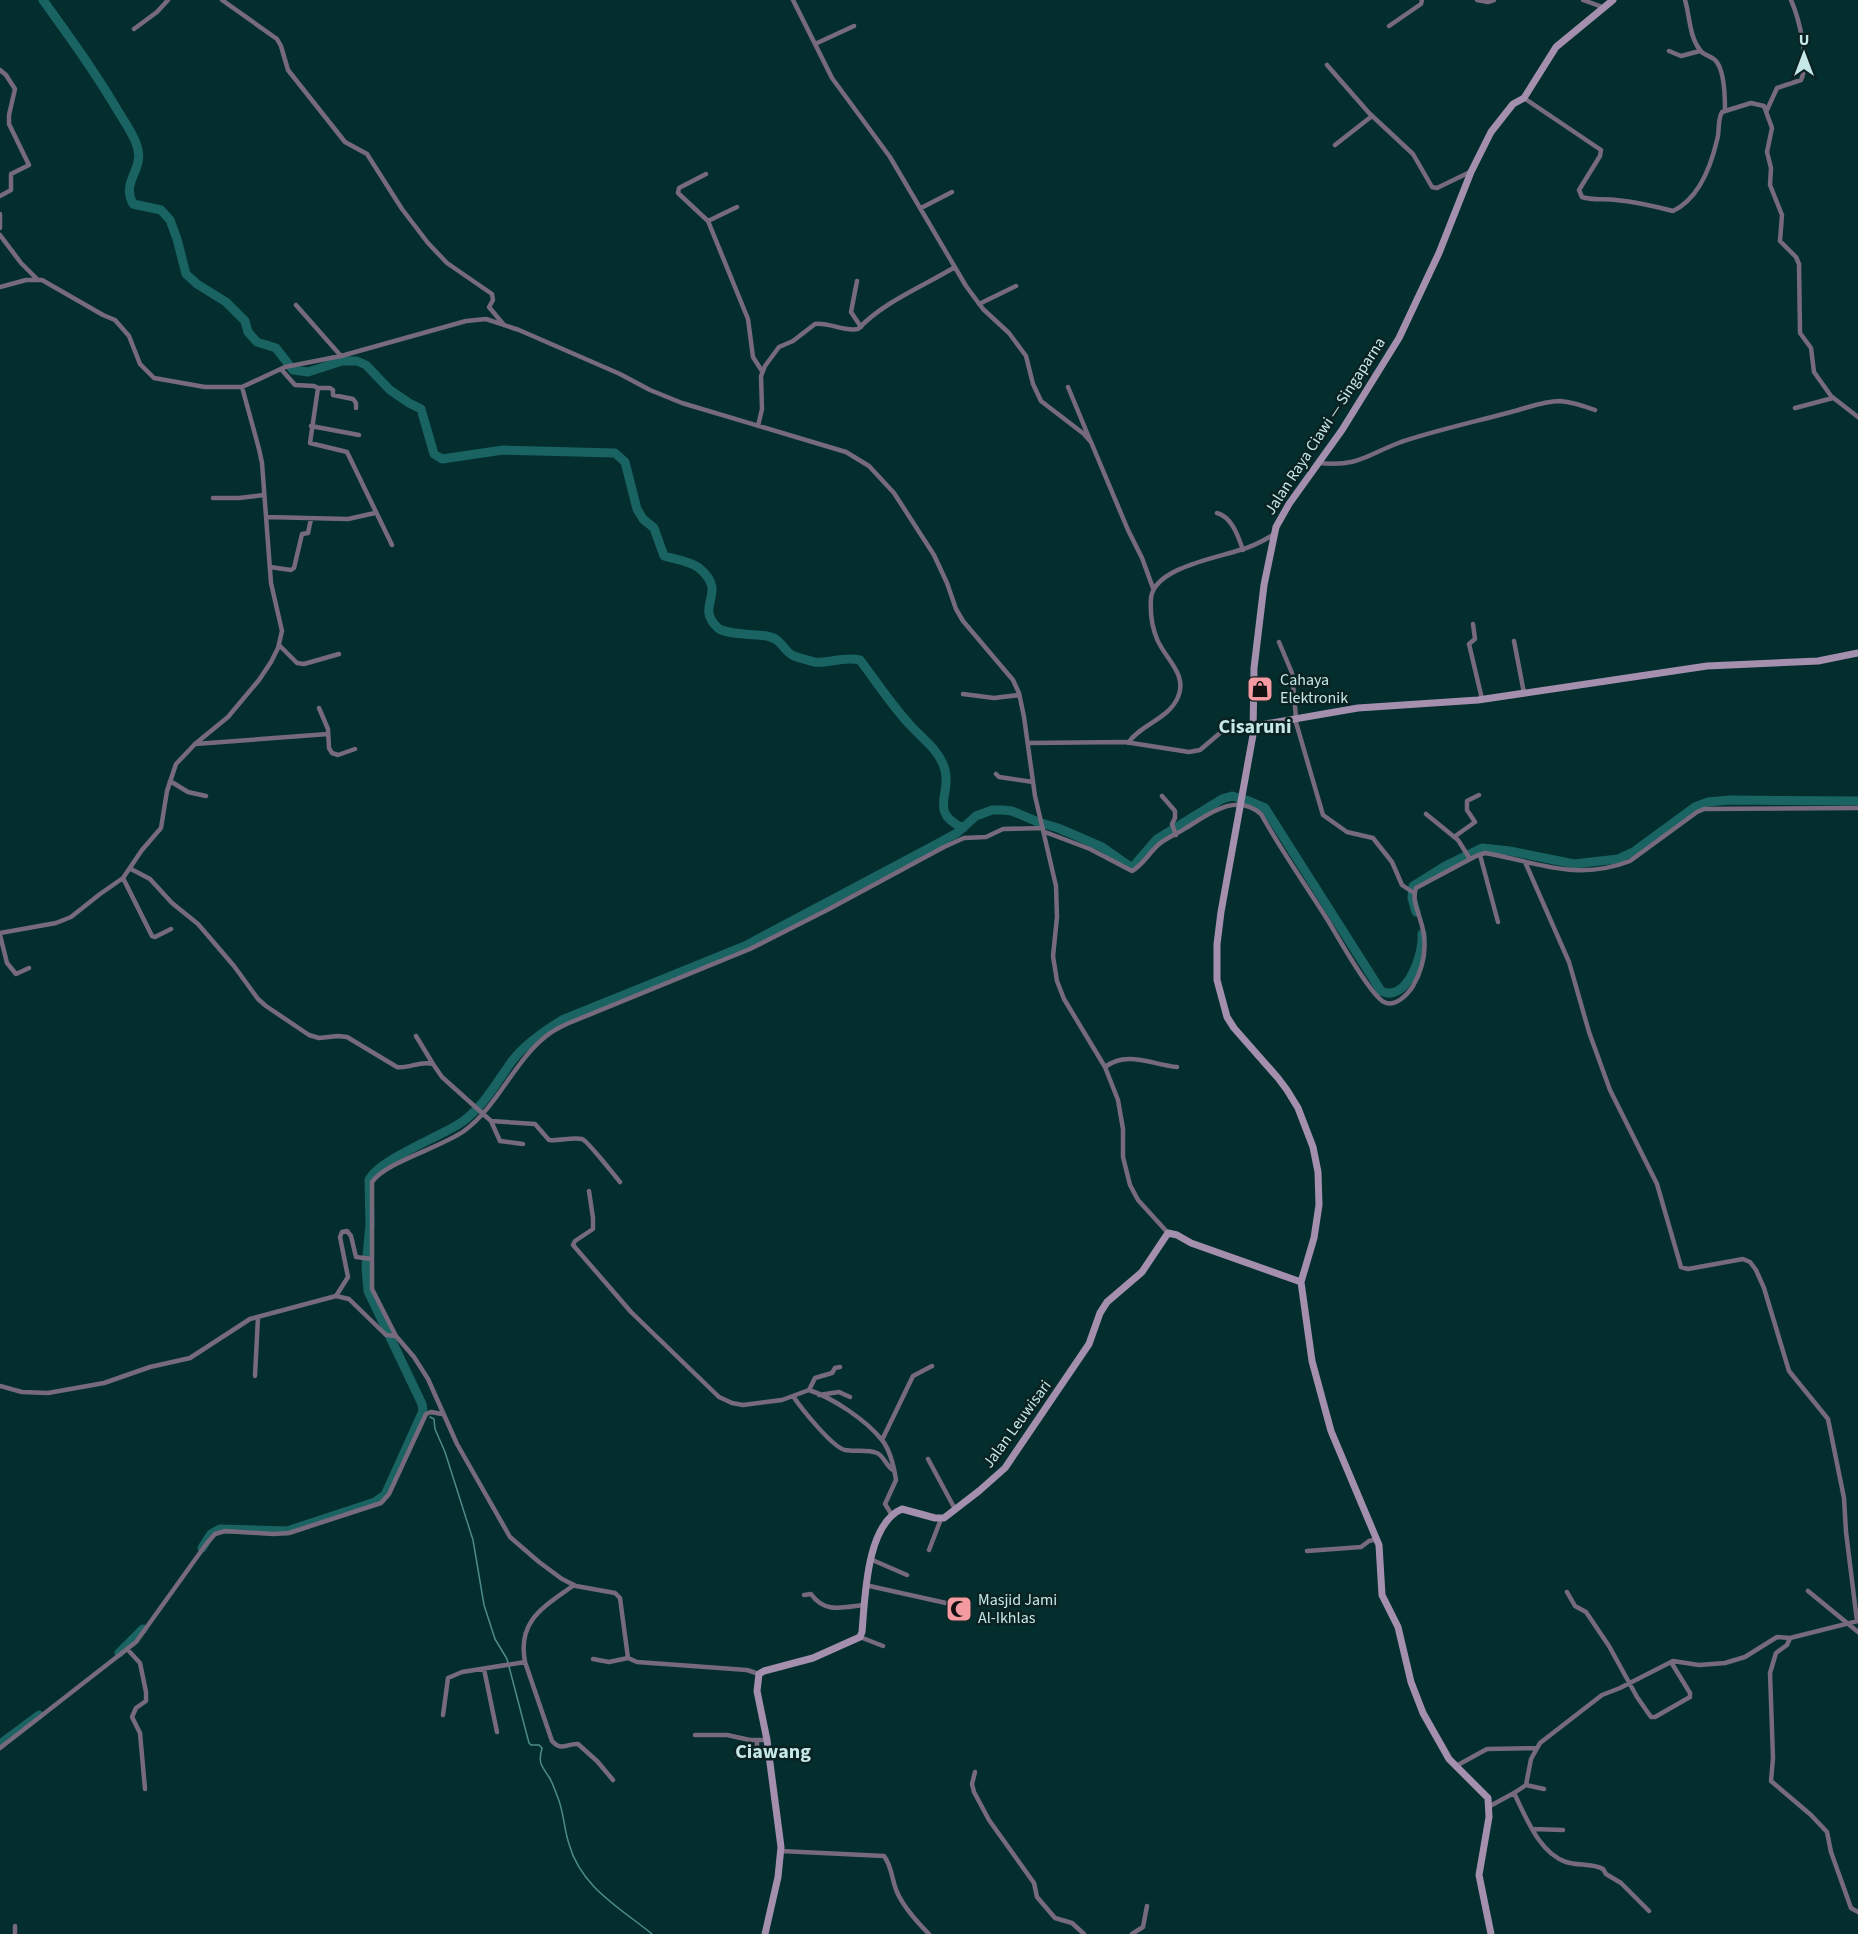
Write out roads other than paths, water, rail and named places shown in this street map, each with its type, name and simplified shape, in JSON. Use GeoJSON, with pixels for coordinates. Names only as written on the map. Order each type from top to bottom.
{"type":"FeatureCollection","features":[{"type":"Feature","properties":{"kind":"main road","name":"Jalan Raya Ciawi — Singaparna"},"geometry":{"type":"LineString","coordinates":[[1490,1806],[1485,1793],[1449,1759],[1416,1698],[1398,1627],[1382,1595],[1381,1554],[1377,1539],[1347,1473],[1325,1413],[1311,1361],[1301,1282],[1314,1238],[1319,1205],[1318,1172],[1311,1140],[1298,1108],[1287,1090],[1227,1017],[1217,980],[1217,944],[1254,726],[1254,668],[1264,585],[1273,535],[1288,504],[1342,430],[1399,338],[1435,262],[1471,172],[1491,132],[1513,104],[1524,98],[1556,48],[1613,0]]}},
{"type":"Feature","properties":{"kind":"main road"},"geometry":{"type":"LineString","coordinates":[[1254,726],[1358,708],[1482,699],[1707,666],[1818,661],[1858,653]]}},
{"type":"Feature","properties":{"kind":"main road"},"geometry":{"type":"LineString","coordinates":[[1168,1233],[1301,1282]]}},
{"type":"Feature","properties":{"kind":"main road","name":"Jalan Leuwisari"},"geometry":{"type":"LineString","coordinates":[[941,1519],[986,1486],[1005,1468],[1089,1344],[1100,1313],[1107,1302],[1142,1272],[1168,1233]]}},
{"type":"Feature","properties":{"kind":"main road"},"geometry":{"type":"LineString","coordinates":[[765,1934],[782,1851],[767,1740],[757,1691],[759,1674],[813,1658],[860,1637],[870,1559],[885,1525],[892,1515],[905,1509],[941,1519]]}},
{"type":"Feature","properties":{"kind":"main road"},"geometry":{"type":"LineString","coordinates":[[1490,1806],[1479,1875],[1491,1934]]}},
{"type":"Feature","properties":{"kind":"street"},"geometry":{"type":"LineString","coordinates":[[134,28],[157,12],[168,0]]}},
{"type":"Feature","properties":{"kind":"street"},"geometry":{"type":"LineString","coordinates":[[222,0],[277,39],[288,70],[345,142],[367,154],[402,209],[439,256],[456,271],[492,294],[493,300],[489,307],[504,325]]}},
{"type":"Feature","properties":{"kind":"street"},"geometry":{"type":"LineString","coordinates":[[793,0],[839,90],[890,157],[979,304],[1009,333],[1026,356],[1033,384],[1041,401],[1091,442]]}},
{"type":"Feature","properties":{"kind":"street"},"geometry":{"type":"LineString","coordinates":[[1389,26],[1421,4],[1422,0]]}},
{"type":"Feature","properties":{"kind":"street"},"geometry":{"type":"LineString","coordinates":[[1477,0],[1488,2],[1494,0]]}},
{"type":"Feature","properties":{"kind":"street"},"geometry":{"type":"LineString","coordinates":[[1582,0],[1605,8]]}},
{"type":"Feature","properties":{"kind":"street"},"geometry":{"type":"LineString","coordinates":[[1685,0],[1692,33],[1700,51],[1714,59],[1719,65],[1725,86],[1725,110]]}},
{"type":"Feature","properties":{"kind":"street"},"geometry":{"type":"LineString","coordinates":[[1767,110],[1777,88],[1801,81],[1803,77],[1804,57],[1798,19],[1791,0]]}},
{"type":"Feature","properties":{"kind":"street"},"geometry":{"type":"LineString","coordinates":[[814,44],[854,26]]}},
{"type":"Feature","properties":{"kind":"street"},"geometry":{"type":"LineString","coordinates":[[1669,51],[1681,57],[1700,51]]}},
{"type":"Feature","properties":{"kind":"street"},"geometry":{"type":"LineString","coordinates":[[1327,65],[1372,116],[1413,154],[1432,188],[1437,188],[1471,172]]}},
{"type":"Feature","properties":{"kind":"street"},"geometry":{"type":"LineString","coordinates":[[0,70],[15,89],[9,124],[29,165],[11,174],[11,190],[0,196]]}},
{"type":"Feature","properties":{"kind":"street"},"geometry":{"type":"LineString","coordinates":[[1524,98],[1601,150],[1600,156],[1579,190],[1582,197],[1600,201],[1609,199],[1641,203],[1673,211],[1696,190],[1711,167],[1718,139],[1720,116],[1725,110],[1754,103],[1762,104],[1767,110],[1772,130],[1767,152],[1771,168],[1770,185],[1782,215],[1780,241],[1796,257],[1800,267],[1800,333],[1811,348],[1817,377],[1833,398],[1858,417]]}},
{"type":"Feature","properties":{"kind":"street"},"geometry":{"type":"LineString","coordinates":[[1335,145],[1372,116]]}},
{"type":"Feature","properties":{"kind":"street"},"geometry":{"type":"LineString","coordinates":[[706,174],[679,188],[678,191],[680,196],[708,221],[747,319],[753,357],[762,371],[762,409],[758,426]]}},
{"type":"Feature","properties":{"kind":"street"},"geometry":{"type":"LineString","coordinates":[[921,208],[952,192]]}},
{"type":"Feature","properties":{"kind":"street"},"geometry":{"type":"LineString","coordinates":[[708,221],[736,207]]}},
{"type":"Feature","properties":{"kind":"street"},"geometry":{"type":"LineString","coordinates":[[0,214],[0,228]]}},
{"type":"Feature","properties":{"kind":"street"},"geometry":{"type":"LineString","coordinates":[[0,236],[37,279]]}},
{"type":"Feature","properties":{"kind":"street"},"geometry":{"type":"LineString","coordinates":[[762,371],[779,347],[792,341],[814,324],[833,325],[854,330],[861,327],[885,306],[955,267]]}},
{"type":"Feature","properties":{"kind":"street"},"geometry":{"type":"LineString","coordinates":[[0,287],[26,279],[37,279],[48,283],[115,320],[129,336],[140,364],[154,378],[205,387],[242,387],[295,364],[341,356],[472,319],[486,319],[519,330],[620,374],[650,390],[846,452],[869,466],[894,493],[934,555],[963,621],[1013,680],[1019,695],[1040,819],[1056,886],[1057,917],[1053,957],[1057,981],[1064,999],[1105,1067],[1118,1100],[1122,1115],[1124,1157],[1130,1185],[1138,1200],[1168,1233]]}},
{"type":"Feature","properties":{"kind":"street"},"geometry":{"type":"LineString","coordinates":[[857,281],[851,312],[861,327]]}},
{"type":"Feature","properties":{"kind":"street"},"geometry":{"type":"LineString","coordinates":[[979,304],[1016,286]]}},
{"type":"Feature","properties":{"kind":"street"},"geometry":{"type":"LineString","coordinates":[[296,305],[341,356]]}},
{"type":"Feature","properties":{"kind":"street"},"geometry":{"type":"LineString","coordinates":[[283,368],[295,386],[330,388],[333,394],[354,399],[356,408]]}},
{"type":"Feature","properties":{"kind":"street"},"geometry":{"type":"LineString","coordinates":[[29,969],[16,974],[10,968],[0,934],[65,920],[123,878],[142,850],[161,828],[170,781],[176,764],[195,744],[222,722],[247,695],[271,662],[279,645],[282,631],[270,567],[260,449],[242,387]]}},
{"type":"Feature","properties":{"kind":"street"},"geometry":{"type":"LineString","coordinates":[[1068,387],[1154,588],[1151,608],[1154,630],[1157,640],[1178,673],[1180,694],[1175,704],[1134,734],[1128,743]]}},
{"type":"Feature","properties":{"kind":"street"},"geometry":{"type":"LineString","coordinates":[[318,388],[311,426],[311,444],[347,452],[392,545]]}},
{"type":"Feature","properties":{"kind":"street"},"geometry":{"type":"LineString","coordinates":[[1795,408],[1833,398]]}},
{"type":"Feature","properties":{"kind":"street"},"geometry":{"type":"LineString","coordinates":[[1318,463],[1350,464],[1420,435],[1545,403],[1574,403],[1595,410]]}},
{"type":"Feature","properties":{"kind":"street"},"geometry":{"type":"LineString","coordinates":[[311,426],[359,435]]}},
{"type":"Feature","properties":{"kind":"street"},"geometry":{"type":"LineString","coordinates":[[213,498],[264,495]]}},
{"type":"Feature","properties":{"kind":"street"},"geometry":{"type":"LineString","coordinates":[[266,517],[348,519],[375,513]]}},
{"type":"Feature","properties":{"kind":"street"},"geometry":{"type":"LineString","coordinates":[[1217,513],[1222,514],[1235,528],[1243,550]]}},
{"type":"Feature","properties":{"kind":"street"},"geometry":{"type":"LineString","coordinates":[[270,567],[294,568],[302,534],[308,533],[311,519]]}},
{"type":"Feature","properties":{"kind":"street"},"geometry":{"type":"LineString","coordinates":[[1154,588],[1168,575],[1193,564],[1243,550],[1273,535]]}},
{"type":"Feature","properties":{"kind":"street"},"geometry":{"type":"LineString","coordinates":[[1473,624],[1475,639],[1469,644],[1469,648],[1482,699]]}},
{"type":"Feature","properties":{"kind":"street"},"geometry":{"type":"LineString","coordinates":[[1514,641],[1524,693]]}},
{"type":"Feature","properties":{"kind":"street"},"geometry":{"type":"LineString","coordinates":[[1279,642],[1292,673],[1296,718],[1323,816],[1347,832],[1373,838],[1392,862],[1405,888],[1413,892]]}},
{"type":"Feature","properties":{"kind":"street"},"geometry":{"type":"LineString","coordinates":[[279,645],[297,663],[304,664],[339,654]]}},
{"type":"Feature","properties":{"kind":"street"},"geometry":{"type":"LineString","coordinates":[[963,694],[994,698],[1019,695]]}},
{"type":"Feature","properties":{"kind":"street"},"geometry":{"type":"LineString","coordinates":[[320,708],[328,734],[329,748],[334,756],[355,749]]}},
{"type":"Feature","properties":{"kind":"street"},"geometry":{"type":"LineString","coordinates":[[1028,743],[1128,743],[1189,752],[1200,750],[1220,734],[1254,726]]}},
{"type":"Feature","properties":{"kind":"street"},"geometry":{"type":"LineString","coordinates":[[195,744],[328,734]]}},
{"type":"Feature","properties":{"kind":"street"},"geometry":{"type":"LineString","coordinates":[[996,774],[999,777],[1033,782]]}},
{"type":"Feature","properties":{"kind":"street"},"geometry":{"type":"LineString","coordinates":[[170,781],[188,792],[206,796]]}},
{"type":"Feature","properties":{"kind":"street"},"geometry":{"type":"LineString","coordinates":[[1454,837],[1475,822],[1467,810],[1467,801],[1479,795]]}},
{"type":"Feature","properties":{"kind":"street"},"geometry":{"type":"LineString","coordinates":[[1162,796],[1175,811],[1174,830]]}},
{"type":"Feature","properties":{"kind":"street"},"geometry":{"type":"LineString","coordinates":[[392,1336],[373,1293],[368,1259],[371,1187],[375,1178],[386,1170],[459,1134],[482,1115],[532,1049],[546,1036],[569,1023],[750,949],[964,838],[986,837],[1003,829],[1043,828],[1132,871],[1174,830],[1218,808],[1241,800],[1261,814],[1354,963],[1383,1002],[1389,1004],[1400,1000],[1412,987],[1423,959],[1425,936],[1413,892]]}},
{"type":"Feature","properties":{"kind":"street"},"geometry":{"type":"LineString","coordinates":[[1413,892],[1420,885],[1467,855],[1485,853],[1498,855],[1569,871],[1618,866],[1630,861],[1704,809],[1858,808]]}},
{"type":"Feature","properties":{"kind":"street"},"geometry":{"type":"LineString","coordinates":[[1426,814],[1454,837],[1467,855]]}},
{"type":"Feature","properties":{"kind":"street"},"geometry":{"type":"LineString","coordinates":[[1480,855],[1497,922]]}},
{"type":"Feature","properties":{"kind":"street"},"geometry":{"type":"LineString","coordinates":[[1490,1806],[1526,1785],[1531,1759],[1540,1743],[1602,1695],[1673,1661],[1699,1665],[1725,1663],[1745,1657],[1778,1637],[1791,1638],[1858,1621],[1845,1532],[1844,1498],[1828,1419],[1789,1371],[1764,1288],[1750,1262],[1743,1259],[1688,1269],[1680,1267],[1657,1184],[1610,1090],[1589,1032],[1569,962],[1525,862]]}},
{"type":"Feature","properties":{"kind":"street"},"geometry":{"type":"LineString","coordinates":[[131,869],[150,879],[172,903],[198,924],[234,966],[258,999],[282,1018],[314,1036],[347,1037],[397,1067],[433,1064]]}},
{"type":"Feature","properties":{"kind":"street"},"geometry":{"type":"LineString","coordinates":[[123,878],[152,937],[171,929]]}},
{"type":"Feature","properties":{"kind":"street"},"geometry":{"type":"LineString","coordinates":[[416,1036],[442,1077],[482,1115],[491,1121],[535,1124],[549,1140],[584,1139],[620,1182]]}},
{"type":"Feature","properties":{"kind":"street"},"geometry":{"type":"LineString","coordinates":[[1105,1067],[1123,1059],[1177,1067]]}},
{"type":"Feature","properties":{"kind":"street"},"geometry":{"type":"LineString","coordinates":[[491,1121],[500,1141],[523,1144]]}},
{"type":"Feature","properties":{"kind":"street"},"geometry":{"type":"LineString","coordinates":[[589,1191],[593,1218],[592,1229],[575,1241],[574,1246],[638,1319],[719,1397],[743,1405],[783,1400],[809,1390],[815,1378],[832,1373],[835,1368],[840,1367]]}},
{"type":"Feature","properties":{"kind":"street"},"geometry":{"type":"LineString","coordinates":[[336,1296],[348,1277],[340,1237],[343,1232],[350,1234],[356,1257],[368,1259]]}},
{"type":"Feature","properties":{"kind":"street"},"geometry":{"type":"LineString","coordinates":[[0,1386],[22,1392],[48,1393],[104,1383],[150,1367],[190,1358],[250,1319],[336,1296],[349,1299],[414,1357],[428,1379],[442,1414],[474,1476],[510,1537],[539,1562],[574,1585],[615,1593],[620,1598],[628,1658]]}},
{"type":"Feature","properties":{"kind":"street"},"geometry":{"type":"LineString","coordinates":[[255,1376],[258,1317]]}},
{"type":"Feature","properties":{"kind":"street"},"geometry":{"type":"LineString","coordinates":[[882,1440],[913,1376],[932,1366]]}},
{"type":"Feature","properties":{"kind":"street"},"geometry":{"type":"LineString","coordinates":[[809,1390],[835,1402],[882,1440],[889,1452],[896,1482],[885,1504],[892,1515]]}},
{"type":"Feature","properties":{"kind":"street"},"geometry":{"type":"LineString","coordinates":[[819,1395],[839,1392],[850,1397]]}},
{"type":"Feature","properties":{"kind":"street"},"geometry":{"type":"LineString","coordinates":[[793,1396],[808,1417],[840,1448],[876,1453],[882,1456],[887,1466],[894,1470]]}},
{"type":"Feature","properties":{"kind":"street"},"geometry":{"type":"LineString","coordinates":[[0,1748],[128,1650],[215,1534],[225,1531],[289,1533],[381,1503],[389,1494],[425,1415],[428,1412],[442,1414]]}},
{"type":"Feature","properties":{"kind":"street"},"geometry":{"type":"LineString","coordinates":[[928,1459],[955,1509]]}},
{"type":"Feature","properties":{"kind":"street"},"geometry":{"type":"LineString","coordinates":[[929,1550],[941,1519]]}},
{"type":"Feature","properties":{"kind":"street"},"geometry":{"type":"LineString","coordinates":[[1307,1551],[1364,1547],[1369,1541],[1377,1539]]}},
{"type":"Feature","properties":{"kind":"street"},"geometry":{"type":"LineString","coordinates":[[870,1559],[907,1575]]}},
{"type":"Feature","properties":{"kind":"street"},"geometry":{"type":"LineString","coordinates":[[574,1585],[543,1607],[528,1624],[524,1636],[525,1662],[552,1741],[564,1748],[578,1744],[613,1780]]}},
{"type":"Feature","properties":{"kind":"street"},"geometry":{"type":"LineString","coordinates":[[865,1585],[946,1604]]}},
{"type":"Feature","properties":{"kind":"street"},"geometry":{"type":"LineString","coordinates":[[1808,1590],[1858,1632]]}},
{"type":"Feature","properties":{"kind":"street"},"geometry":{"type":"LineString","coordinates":[[1567,1592],[1575,1606],[1586,1612],[1610,1646],[1649,1715],[1655,1717],[1690,1697],[1690,1693],[1671,1662]]}},
{"type":"Feature","properties":{"kind":"street"},"geometry":{"type":"LineString","coordinates":[[804,1594],[811,1594],[818,1604],[829,1608],[864,1605]]}},
{"type":"Feature","properties":{"kind":"street"},"geometry":{"type":"LineString","coordinates":[[860,1637],[883,1646]]}},
{"type":"Feature","properties":{"kind":"street"},"geometry":{"type":"LineString","coordinates":[[1791,1638],[1786,1646],[1776,1653],[1770,1672],[1773,1758],[1771,1781],[1827,1832],[1831,1852],[1847,1899],[1851,1909],[1858,1912]]}},
{"type":"Feature","properties":{"kind":"street"},"geometry":{"type":"LineString","coordinates":[[128,1650],[140,1663],[146,1692],[146,1701],[136,1708],[132,1717],[140,1733],[145,1789]]}},
{"type":"Feature","properties":{"kind":"street"},"geometry":{"type":"LineString","coordinates":[[593,1659],[609,1662],[628,1658],[637,1662],[747,1670],[759,1674]]}},
{"type":"Feature","properties":{"kind":"street"},"geometry":{"type":"LineString","coordinates":[[443,1716],[448,1678],[462,1672],[525,1662]]}},
{"type":"Feature","properties":{"kind":"street"},"geometry":{"type":"LineString","coordinates":[[484,1669],[497,1732]]}},
{"type":"Feature","properties":{"kind":"street"},"geometry":{"type":"LineString","coordinates":[[695,1735],[727,1735],[757,1741],[767,1740]]}},
{"type":"Feature","properties":{"kind":"street"},"geometry":{"type":"LineString","coordinates":[[736,1756],[757,1756],[757,1741]]}},
{"type":"Feature","properties":{"kind":"street"},"geometry":{"type":"LineString","coordinates":[[1456,1766],[1479,1751],[1487,1749],[1538,1748]]}},
{"type":"Feature","properties":{"kind":"street"},"geometry":{"type":"LineString","coordinates":[[975,1772],[972,1784],[974,1792],[989,1820],[1034,1882],[1037,1897],[1055,1918],[1072,1923],[1084,1934]]}},
{"type":"Feature","properties":{"kind":"street"},"geometry":{"type":"LineString","coordinates":[[1526,1785],[1544,1789]]}},
{"type":"Feature","properties":{"kind":"street"},"geometry":{"type":"LineString","coordinates":[[1514,1793],[1540,1841],[1562,1861],[1603,1869],[1649,1911]]}},
{"type":"Feature","properties":{"kind":"street"},"geometry":{"type":"LineString","coordinates":[[1533,1829],[1563,1830]]}},
{"type":"Feature","properties":{"kind":"street"},"geometry":{"type":"LineString","coordinates":[[782,1851],[884,1857],[902,1903],[929,1934]]}},
{"type":"Feature","properties":{"kind":"street"},"geometry":{"type":"LineString","coordinates":[[1132,1934],[1143,1927],[1147,1906]]}},
{"type":"Feature","properties":{"kind":"street"},"geometry":{"type":"LineString","coordinates":[[15,1926],[15,1934]]}},
{"type":"Feature","properties":{"kind":"waterway"},"geometry":{"type":"LineString","coordinates":[[43,0],[91,68],[134,139],[138,160],[130,188],[133,204],[161,210],[170,220],[186,274],[197,284],[226,302],[245,321],[248,332],[257,342],[276,348],[293,370],[308,372],[342,361],[357,361],[366,365],[390,390],[421,409],[434,454],[442,459],[503,450],[615,453],[625,462],[637,509],[643,519],[654,528],[664,556],[692,564],[708,577],[712,585],[709,613],[711,620],[718,628],[734,633],[772,637],[792,655],[814,662],[860,660],[897,710],[940,758],[946,774],[944,800],[946,815],[952,822],[963,828]]}},
{"type":"Feature","properties":{"kind":"waterway"},"geometry":{"type":"LineString","coordinates":[[202,1548],[211,1534],[220,1529],[287,1531],[375,1502],[385,1495],[423,1411],[422,1404],[368,1291],[366,1267],[370,1224],[369,1180],[385,1164],[453,1128],[470,1116],[523,1049],[562,1020],[745,946],[957,833],[976,816],[992,810],[1012,811],[1058,828],[1102,847],[1132,868],[1157,839],[1222,799],[1232,796],[1246,800],[1265,808],[1381,991],[1390,993],[1406,984],[1417,964],[1422,934]]}},
{"type":"Feature","properties":{"kind":"waterway"},"geometry":{"type":"LineString","coordinates":[[1416,912],[1412,898],[1413,886],[1445,866],[1482,848],[1510,851],[1574,864],[1618,859],[1635,851],[1695,807],[1708,802],[1729,800],[1858,801]]}},
{"type":"Feature","properties":{"kind":"waterway"},"geometry":{"type":"LineString","coordinates":[[430,1417],[434,1419],[435,1429],[445,1452],[473,1540],[484,1605],[495,1639],[507,1659],[529,1743],[542,1748],[541,1764],[552,1782],[562,1809],[567,1838],[575,1859],[582,1872],[603,1895],[652,1934]]}},
{"type":"Feature","properties":{"kind":"waterway"},"geometry":{"type":"LineString","coordinates":[[119,1653],[143,1629]]}},
{"type":"Feature","properties":{"kind":"waterway"},"geometry":{"type":"LineString","coordinates":[[0,1744],[39,1715]]}},
{"type":"Feature","properties":{"kind":"place","name":"Cahaya Elektronik"},"geometry":{"type":"Point","coordinates":[1260,689]}},
{"type":"Feature","properties":{"kind":"place","name":"Masjid Jami Al-Ikhlas"},"geometry":{"type":"Point","coordinates":[959,1609]}},
{"type":"Feature","properties":{"kind":"district","name":"Cisaruni"},"geometry":{"type":"Point","coordinates":[1255,727]}},
{"type":"Feature","properties":{"kind":"district","name":"Ciawang"},"geometry":{"type":"Point","coordinates":[773,1752]}}]}
